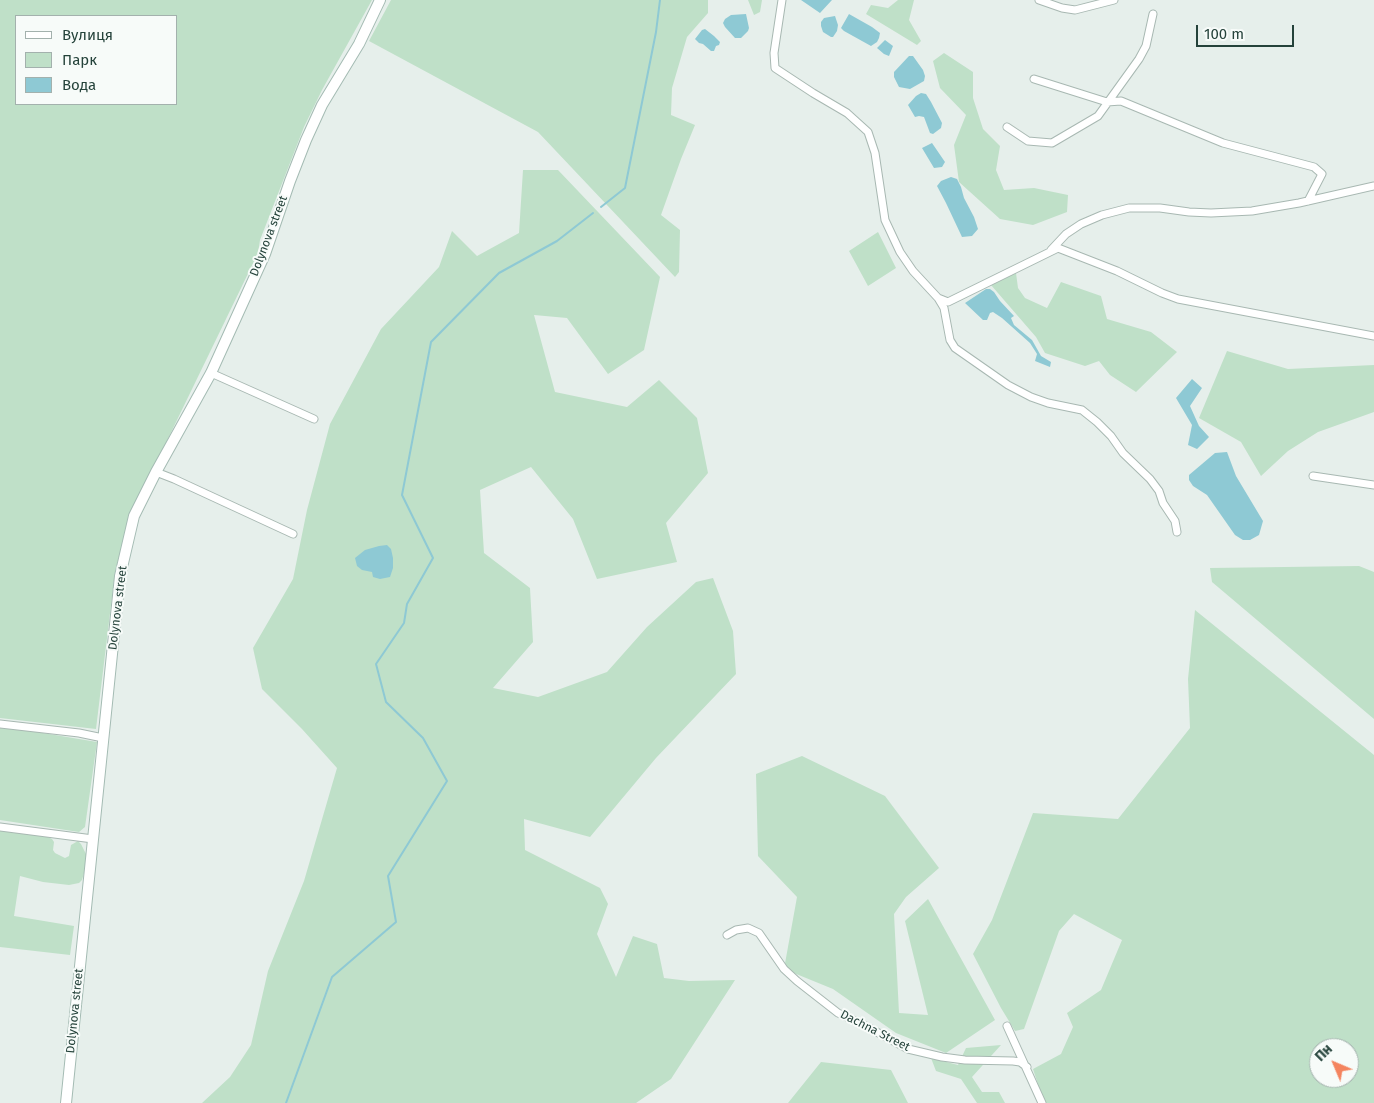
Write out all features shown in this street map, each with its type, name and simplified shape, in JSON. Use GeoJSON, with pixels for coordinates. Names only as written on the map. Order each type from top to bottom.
{"type":"FeatureCollection","features":[{"type":"Feature","properties":{"kind":"street","name":"Dolynova street"},"geometry":{"type":"LineString","coordinates":[[66,1103],[120,576],[134,516],[211,373],[265,254],[290,181],[322,104],[358,44],[380,0]]}},
{"type":"Feature","properties":{"kind":"street"},"geometry":{"type":"LineString","coordinates":[[782,0],[774,53],[775,68],[847,113],[868,132],[875,153],[885,220],[900,252],[913,271],[938,298],[944,308],[950,340],[955,348],[1030,397],[1082,410],[1097,422],[1159,492],[1163,503],[1175,520],[1176,532]]}},
{"type":"Feature","properties":{"kind":"street"},"geometry":{"type":"LineString","coordinates":[[1039,0],[1062,8],[1075,10],[1114,0]]}},
{"type":"Feature","properties":{"kind":"street"},"geometry":{"type":"LineString","coordinates":[[1007,126],[1028,140],[1052,143],[1098,116],[1139,59],[1146,46],[1153,14]]}},
{"type":"Feature","properties":{"kind":"street"},"geometry":{"type":"LineString","coordinates":[[1034,80],[1108,102],[1121,101],[1224,143],[1314,167],[1322,174],[1308,200]]}},
{"type":"Feature","properties":{"kind":"street"},"geometry":{"type":"LineString","coordinates":[[1049,252],[1066,234],[1081,224],[1102,215],[1130,208],[1160,208],[1189,212],[1229,213],[1252,211],[1374,186]]}},
{"type":"Feature","properties":{"kind":"street"},"geometry":{"type":"LineString","coordinates":[[938,298],[948,302],[1058,248],[1117,271],[1178,299],[1374,336]]}},
{"type":"Feature","properties":{"kind":"street"},"geometry":{"type":"LineString","coordinates":[[211,373],[314,419]]}},
{"type":"Feature","properties":{"kind":"street"},"geometry":{"type":"LineString","coordinates":[[156,472],[294,534]]}},
{"type":"Feature","properties":{"kind":"street"},"geometry":{"type":"LineString","coordinates":[[1313,476],[1374,485]]}},
{"type":"Feature","properties":{"kind":"street"},"geometry":{"type":"LineString","coordinates":[[0,724],[79,733],[103,738]]}},
{"type":"Feature","properties":{"kind":"street"},"geometry":{"type":"LineString","coordinates":[[0,827],[93,839]]}},
{"type":"Feature","properties":{"kind":"street","name":"Dachna Street"},"geometry":{"type":"LineString","coordinates":[[727,935],[736,930],[748,928],[759,933],[784,969],[838,1013],[908,1049],[965,1060],[1020,1062],[1027,1067]]}},
{"type":"Feature","properties":{"kind":"street"},"geometry":{"type":"LineString","coordinates":[[1008,1026],[1042,1103]]}},
{"type":"Feature","properties":{"kind":"green space"},"geometry":{"type":"Polygon","coordinates":[[[0,0],[372,0],[322,90],[304,127],[260,240],[258,253],[129,519],[115,572],[96,729],[0,718],[0,0]]]}},
{"type":"Feature","properties":{"kind":"green space"},"geometry":{"type":"Polygon","coordinates":[[[391,0],[708,0],[708,13],[687,37],[672,88],[671,115],[695,125],[661,215],[680,230],[679,272],[675,277],[538,132],[369,41],[391,0]]]}},
{"type":"Feature","properties":{"kind":"green space"},"geometry":{"type":"Polygon","coordinates":[[[748,0],[762,0],[760,12],[754,15],[748,0]]]}},
{"type":"Feature","properties":{"kind":"green space"},"geometry":{"type":"Polygon","coordinates":[[[898,0],[914,0],[909,20],[921,41],[917,45],[866,14],[871,5],[888,8],[898,0]]]}},
{"type":"Feature","properties":{"kind":"green space"},"geometry":{"type":"Polygon","coordinates":[[[944,53],[973,72],[973,98],[983,129],[1000,146],[996,170],[1004,190],[1034,188],[1068,195],[1067,212],[1033,225],[1000,219],[959,182],[954,145],[966,115],[940,88],[933,61],[944,53]]]}},
{"type":"Feature","properties":{"kind":"green space"},"geometry":{"type":"Polygon","coordinates":[[[523,170],[558,170],[660,277],[644,350],[608,374],[567,318],[534,315],[555,392],[627,407],[659,380],[697,418],[708,473],[666,523],[677,562],[597,579],[573,519],[531,467],[480,490],[484,553],[530,588],[533,642],[493,688],[538,697],[607,672],[647,627],[696,582],[713,578],[733,631],[736,674],[656,758],[590,837],[524,819],[525,850],[600,888],[608,904],[597,934],[616,977],[633,936],[657,944],[664,978],[689,981],[735,980],[671,1079],[636,1103],[202,1103],[230,1077],[251,1045],[268,971],[304,881],[337,768],[262,689],[253,648],[293,579],[307,510],[330,424],[381,329],[439,267],[452,231],[477,256],[519,233],[523,170]]]}},
{"type":"Feature","properties":{"kind":"green space"},"geometry":{"type":"Polygon","coordinates":[[[878,232],[896,268],[868,286],[849,251],[878,232]]]}},
{"type":"Feature","properties":{"kind":"green space"},"geometry":{"type":"Polygon","coordinates":[[[1016,273],[1018,288],[1025,298],[1047,308],[1061,282],[1101,296],[1107,319],[1151,332],[1177,352],[1136,392],[1110,375],[1099,361],[1085,366],[1045,353],[1036,337],[991,285],[1016,273]]]}},
{"type":"Feature","properties":{"kind":"green space"},"geometry":{"type":"Polygon","coordinates":[[[1227,351],[1288,369],[1374,365],[1374,412],[1318,432],[1288,451],[1261,476],[1241,442],[1199,418],[1227,351]]]}},
{"type":"Feature","properties":{"kind":"green space"},"geometry":{"type":"Polygon","coordinates":[[[1359,566],[1374,572],[1374,719],[1212,582],[1210,568],[1359,566]]]}},
{"type":"Feature","properties":{"kind":"green space"},"geometry":{"type":"Polygon","coordinates":[[[1195,610],[1374,755],[1374,1103],[1044,1103],[1033,1069],[1061,1054],[1073,1027],[1067,1013],[1101,990],[1122,940],[1074,914],[1059,931],[1024,1029],[1015,1031],[973,954],[992,920],[1033,813],[1118,819],[1190,728],[1188,679],[1195,610]]]}},
{"type":"Feature","properties":{"kind":"green space"},"geometry":{"type":"Polygon","coordinates":[[[0,728],[97,742],[85,827],[79,832],[0,820],[0,728]]]}},
{"type":"Feature","properties":{"kind":"green space"},"geometry":{"type":"Polygon","coordinates":[[[802,756],[885,796],[939,868],[906,897],[894,914],[899,1013],[928,1015],[905,921],[928,899],[995,1020],[946,1053],[896,1033],[833,989],[784,969],[797,897],[758,856],[756,774],[802,756]]]}},
{"type":"Feature","properties":{"kind":"green space"},"geometry":{"type":"Polygon","coordinates":[[[0,829],[48,837],[54,842],[53,850],[55,853],[65,858],[69,856],[71,845],[78,841],[81,844],[86,854],[86,866],[82,880],[79,883],[69,885],[43,882],[20,876],[14,916],[74,926],[70,955],[0,947],[0,829]]]}},
{"type":"Feature","properties":{"kind":"green space"},"geometry":{"type":"Polygon","coordinates":[[[1001,1045],[972,1077],[982,1092],[999,1092],[1005,1103],[977,1103],[961,1079],[936,1071],[931,1058],[958,1065],[966,1048],[1001,1045]]]}},
{"type":"Feature","properties":{"kind":"green space"},"geometry":{"type":"Polygon","coordinates":[[[821,1062],[891,1070],[908,1103],[788,1103],[821,1062]]]}},
{"type":"Feature","properties":{"kind":"water"},"geometry":{"type":"Polygon","coordinates":[[[801,0],[832,0],[820,13],[801,0]]]}},
{"type":"Feature","properties":{"kind":"water"},"geometry":{"type":"Polygon","coordinates":[[[746,14],[748,31],[741,38],[735,38],[723,23],[731,15],[746,14]]]}},
{"type":"Feature","properties":{"kind":"water"},"geometry":{"type":"Polygon","coordinates":[[[849,14],[880,33],[877,42],[871,46],[841,28],[849,14]]]}},
{"type":"Feature","properties":{"kind":"water"},"geometry":{"type":"Polygon","coordinates":[[[835,16],[838,25],[837,31],[831,37],[823,32],[821,22],[824,18],[835,16]]]}},
{"type":"Feature","properties":{"kind":"water"},"geometry":{"type":"Polygon","coordinates":[[[705,29],[720,42],[714,51],[711,51],[695,39],[705,29]]]}},
{"type":"Feature","properties":{"kind":"water"},"geometry":{"type":"Polygon","coordinates":[[[885,40],[893,46],[889,56],[877,48],[885,40]]]}},
{"type":"Feature","properties":{"kind":"water"},"geometry":{"type":"Polygon","coordinates":[[[909,56],[913,56],[925,76],[924,81],[910,89],[899,87],[894,77],[894,72],[909,56]]]}},
{"type":"Feature","properties":{"kind":"water"},"geometry":{"type":"Polygon","coordinates":[[[921,93],[926,94],[942,123],[941,128],[933,134],[930,133],[924,117],[915,117],[908,105],[921,93]]]}},
{"type":"Feature","properties":{"kind":"water"},"geometry":{"type":"Polygon","coordinates":[[[932,143],[945,162],[942,167],[934,168],[922,148],[932,143]]]}},
{"type":"Feature","properties":{"kind":"water"},"geometry":{"type":"Polygon","coordinates":[[[951,177],[957,179],[974,217],[978,229],[972,236],[962,237],[937,186],[941,181],[951,177]]]}},
{"type":"Feature","properties":{"kind":"water"},"geometry":{"type":"Polygon","coordinates":[[[986,289],[994,292],[1014,316],[1011,318],[1014,325],[1032,340],[1041,356],[1051,362],[1050,367],[1035,361],[1037,354],[1030,343],[1002,318],[993,312],[990,313],[987,320],[983,320],[965,303],[986,289]]]}},
{"type":"Feature","properties":{"kind":"water"},"geometry":{"type":"Polygon","coordinates":[[[1192,379],[1202,388],[1190,406],[1199,426],[1209,437],[1197,449],[1188,445],[1192,425],[1176,398],[1192,379]]]}},
{"type":"Feature","properties":{"kind":"water"},"geometry":{"type":"Polygon","coordinates":[[[1227,452],[1236,476],[1263,521],[1259,535],[1250,540],[1243,540],[1235,535],[1207,495],[1193,486],[1189,480],[1189,475],[1215,453],[1227,452]]]}},
{"type":"Feature","properties":{"kind":"water"},"geometry":{"type":"Polygon","coordinates":[[[387,545],[391,549],[393,558],[393,568],[390,577],[380,579],[373,577],[372,572],[362,570],[357,566],[355,558],[365,550],[387,545]]]}},
{"type":"Feature","properties":{"kind":"waterway"},"geometry":{"type":"LineString","coordinates":[[601,207],[625,188],[656,32],[660,0]]}},
{"type":"Feature","properties":{"kind":"waterway"},"geometry":{"type":"LineString","coordinates":[[286,1103],[332,977],[396,922],[388,876],[447,781],[423,738],[386,702],[376,664],[404,623],[407,604],[433,558],[402,495],[431,342],[499,273],[557,241],[593,213]]}}]}
